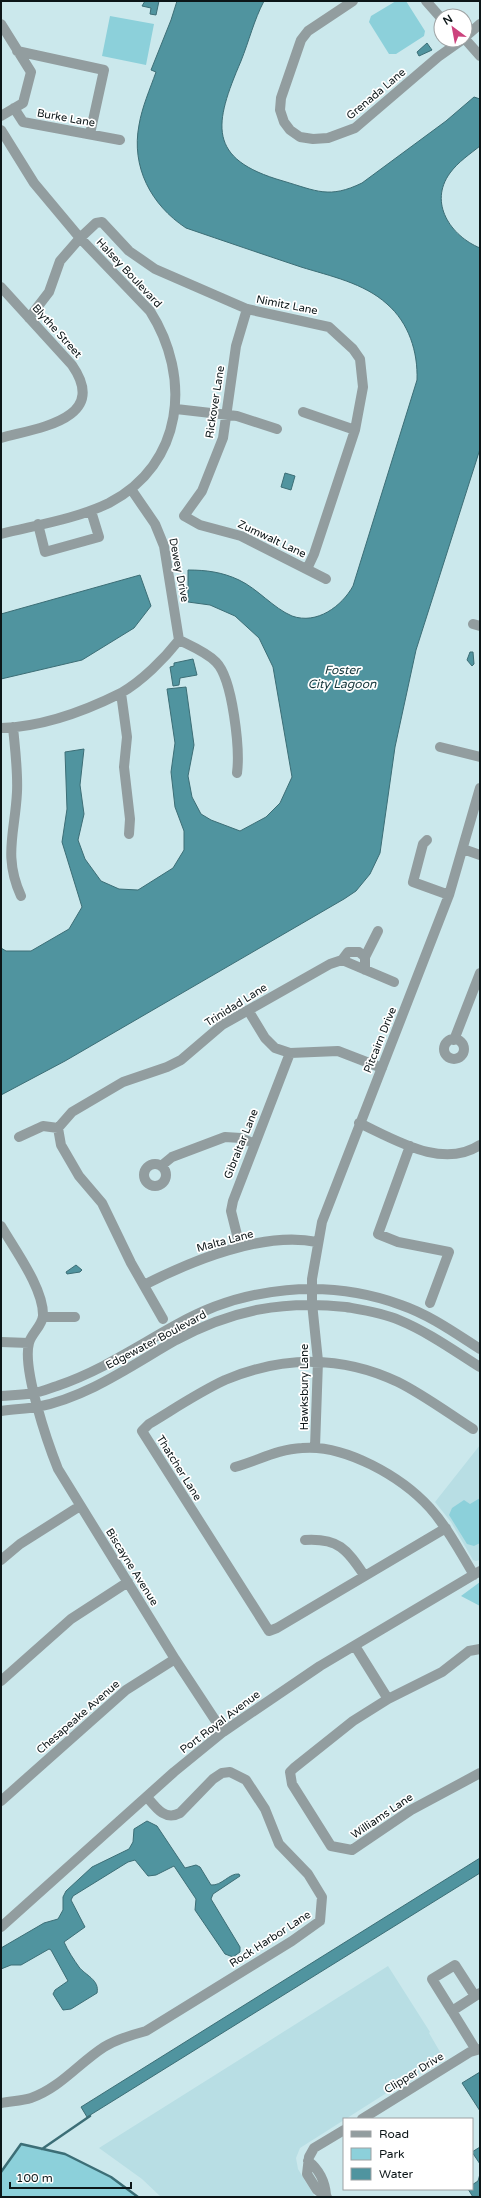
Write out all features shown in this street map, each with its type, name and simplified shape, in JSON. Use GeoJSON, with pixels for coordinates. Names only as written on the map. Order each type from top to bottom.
{"type":"FeatureCollection","features":[{"type":"Feature","properties":{"kind":"street","name":"Grenada Lane"},"geometry":{"type":"LineString","coordinates":[[353,1],[308,31],[301,40],[280,105],[284,122],[300,137],[313,140],[328,138],[354,128],[451,48]]}},
{"type":"Feature","properties":{"kind":"street"},"geometry":{"type":"LineString","coordinates":[[426,1],[433,9]]}},
{"type":"Feature","properties":{"kind":"street"},"geometry":{"type":"LineString","coordinates":[[1,24],[31,72],[23,103],[1,116]]}},
{"type":"Feature","properties":{"kind":"street"},"geometry":{"type":"LineString","coordinates":[[473,48],[480,56]]}},
{"type":"Feature","properties":{"kind":"street"},"geometry":{"type":"LineString","coordinates":[[17,51],[104,70],[90,134]]}},
{"type":"Feature","properties":{"kind":"street","name":"Burke Lane"},"geometry":{"type":"LineString","coordinates":[[14,108],[23,122],[120,140]]}},
{"type":"Feature","properties":{"kind":"street","name":"Halsey Boulevard"},"geometry":{"type":"LineString","coordinates":[[1,130],[34,183],[80,238],[150,311],[158,324],[172,357],[176,382],[176,409],[161,452],[147,472],[131,489],[91,511],[1,534]]}},
{"type":"Feature","properties":{"kind":"street","name":"Nimitz Lane"},"geometry":{"type":"LineString","coordinates":[[80,238],[96,223],[102,222],[140,260],[155,269],[247,309],[329,327],[353,349],[360,359],[363,387],[355,430],[314,554],[307,569]]}},
{"type":"Feature","properties":{"kind":"street"},"geometry":{"type":"LineString","coordinates":[[29,318],[48,292],[60,262],[80,238]]}},
{"type":"Feature","properties":{"kind":"street","name":"Blythe Street"},"geometry":{"type":"LineString","coordinates":[[1,287],[76,370],[79,376],[82,394],[76,410],[60,422],[1,438]]}},
{"type":"Feature","properties":{"kind":"street","name":"Rickover Lane"},"geometry":{"type":"LineString","coordinates":[[184,516],[202,491],[222,438],[236,346],[247,309]]}},
{"type":"Feature","properties":{"kind":"street"},"geometry":{"type":"LineString","coordinates":[[176,409],[226,416],[237,416],[277,429]]}},
{"type":"Feature","properties":{"kind":"street"},"geometry":{"type":"LineString","coordinates":[[304,412],[355,430]]}},
{"type":"Feature","properties":{"kind":"street","name":"Dewey Drive"},"geometry":{"type":"LineString","coordinates":[[131,489],[151,518],[164,546],[179,640]]}},
{"type":"Feature","properties":{"kind":"street"},"geometry":{"type":"LineString","coordinates":[[38,524],[45,552],[99,537],[91,511]]}},
{"type":"Feature","properties":{"kind":"street","name":"Zumwalt Lane"},"geometry":{"type":"LineString","coordinates":[[184,516],[200,525],[241,536],[326,579]]}},
{"type":"Feature","properties":{"kind":"street"},"geometry":{"type":"LineString","coordinates":[[1,728],[14,727],[70,714],[121,692],[159,662],[179,640],[216,662],[228,682],[239,758],[237,773]]}},
{"type":"Feature","properties":{"kind":"street"},"geometry":{"type":"LineString","coordinates":[[121,692],[127,736],[124,768],[130,819],[129,834]]}},
{"type":"Feature","properties":{"kind":"street"},"geometry":{"type":"LineString","coordinates":[[14,727],[17,792],[10,859],[13,879],[21,896]]}},
{"type":"Feature","properties":{"kind":"street"},"geometry":{"type":"LineString","coordinates":[[440,747],[480,757]]}},
{"type":"Feature","properties":{"kind":"street","name":"Pitcairn Drive"},"geometry":{"type":"LineString","coordinates":[[312,1303],[312,1288],[317,1242],[333,1189],[449,895],[480,788]]}},
{"type":"Feature","properties":{"kind":"street"},"geometry":{"type":"LineString","coordinates":[[427,840],[423,844],[412,882],[449,895]]}},
{"type":"Feature","properties":{"kind":"street"},"geometry":{"type":"LineString","coordinates":[[463,850],[480,854]]}},
{"type":"Feature","properties":{"kind":"street"},"geometry":{"type":"LineString","coordinates":[[365,970],[365,957],[378,932]]}},
{"type":"Feature","properties":{"kind":"street","name":"Trinidad Lane"},"geometry":{"type":"LineString","coordinates":[[58,1128],[72,1112],[123,1082],[167,1067],[181,1060],[222,1025],[319,969],[342,960],[345,954],[352,951],[359,952],[365,957]]}},
{"type":"Feature","properties":{"kind":"street"},"geometry":{"type":"LineString","coordinates":[[342,960],[394,982]]}},
{"type":"Feature","properties":{"kind":"street"},"geometry":{"type":"LineString","coordinates":[[454,1040],[480,973]]}},
{"type":"Feature","properties":{"kind":"street"},"geometry":{"type":"LineString","coordinates":[[248,1010],[270,1045],[290,1053],[338,1051],[382,1068]]}},
{"type":"Feature","properties":{"kind":"street","name":"Gibraltar Lane"},"geometry":{"type":"LineString","coordinates":[[240,1247],[231,1211],[233,1201],[290,1053]]}},
{"type":"Feature","properties":{"kind":"street"},"geometry":{"type":"LineString","coordinates":[[359,1124],[410,1146],[438,1154],[465,1152],[480,1145]]}},
{"type":"Feature","properties":{"kind":"street"},"geometry":{"type":"LineString","coordinates":[[19,1137],[43,1126],[58,1128],[61,1145],[79,1176],[102,1203],[120,1242],[163,1319]]}},
{"type":"Feature","properties":{"kind":"street"},"geometry":{"type":"LineString","coordinates":[[161,1166],[172,1157],[225,1137],[242,1138],[255,1144]]}},
{"type":"Feature","properties":{"kind":"street"},"geometry":{"type":"LineString","coordinates":[[410,1146],[378,1234],[398,1242],[449,1252],[430,1303]]}},
{"type":"Feature","properties":{"kind":"street"},"geometry":{"type":"LineString","coordinates":[[1,1226],[38,1290],[43,1317],[29,1343],[1,1342]]}},
{"type":"Feature","properties":{"kind":"street","name":"Malta Lane"},"geometry":{"type":"LineString","coordinates":[[144,1285],[184,1265],[240,1247],[293,1240],[317,1242]]}},
{"type":"Feature","properties":{"kind":"street","name":"Edgewater Boulevard"},"geometry":{"type":"LineString","coordinates":[[1,1396],[35,1393],[103,1368],[176,1324],[220,1305],[266,1292],[312,1288],[365,1294],[402,1305],[447,1327],[480,1350]]}},
{"type":"Feature","properties":{"kind":"street","name":"Edgewater Boulevard"},"geometry":{"type":"LineString","coordinates":[[1,1410],[38,1407],[76,1395],[98,1385],[210,1323],[267,1307],[312,1303],[360,1309],[397,1319],[439,1339],[480,1367]]}},
{"type":"Feature","properties":{"kind":"street","name":"Hawksbury Lane"},"geometry":{"type":"LineString","coordinates":[[312,1303],[318,1361],[316,1447]]}},
{"type":"Feature","properties":{"kind":"street"},"geometry":{"type":"LineString","coordinates":[[43,1317],[75,1317]]}},
{"type":"Feature","properties":{"kind":"street","name":"Biscayne Avenue"},"geometry":{"type":"LineString","coordinates":[[29,1343],[28,1361],[38,1407],[46,1441],[58,1469],[175,1659],[223,1732]]}},
{"type":"Feature","properties":{"kind":"street","name":"Thatcher Lane"},"geometry":{"type":"LineString","coordinates":[[446,1528],[364,1575],[277,1628],[269,1631],[142,1431],[149,1424],[224,1381],[254,1369],[277,1364],[318,1361],[352,1366],[379,1373],[412,1389],[473,1429]]}},
{"type":"Feature","properties":{"kind":"street"},"geometry":{"type":"LineString","coordinates":[[235,1467],[286,1450],[316,1447],[352,1456],[379,1470],[416,1496],[430,1508],[446,1528],[477,1573]]}},
{"type":"Feature","properties":{"kind":"street"},"geometry":{"type":"LineString","coordinates":[[2,1557],[80,1506]]}},
{"type":"Feature","properties":{"kind":"street"},"geometry":{"type":"LineString","coordinates":[[305,1540],[323,1539],[344,1548],[364,1575]]}},
{"type":"Feature","properties":{"kind":"street","name":"Port Royal Avenue"},"geometry":{"type":"LineString","coordinates":[[1,1927],[174,1772],[223,1732],[284,1690],[477,1573]]}},
{"type":"Feature","properties":{"kind":"street"},"geometry":{"type":"LineString","coordinates":[[1,1681],[71,1619],[128,1582]]}},
{"type":"Feature","properties":{"kind":"street"},"geometry":{"type":"LineString","coordinates":[[355,1646],[388,1699]]}},
{"type":"Feature","properties":{"kind":"street","name":"Williams Lane"},"geometry":{"type":"LineString","coordinates":[[480,1649],[470,1651],[442,1672],[388,1699],[325,1742],[290,1772],[292,1784],[331,1846],[346,1850],[357,1848],[411,1810],[480,1773]]}},
{"type":"Feature","properties":{"kind":"street","name":"Chesapeake Avenue"},"geometry":{"type":"LineString","coordinates":[[1,1801],[126,1690],[175,1659]]}},
{"type":"Feature","properties":{"kind":"street","name":"Rock Harbor Lane"},"geometry":{"type":"LineString","coordinates":[[1,2103],[32,2098],[79,2068],[103,2048],[119,2039],[146,2031],[292,1941],[320,1921],[322,1897],[308,1874],[279,1844],[265,1809],[246,1780],[230,1772],[222,1773],[213,1779],[180,1813],[175,1815],[165,1815],[160,1812],[147,1797]]}},
{"type":"Feature","properties":{"kind":"street"},"geometry":{"type":"LineString","coordinates":[[452,2010],[477,1994],[455,1965],[432,1979],[452,2010],[478,2049]]}},
{"type":"Feature","properties":{"kind":"street","name":"Clipper Drive"},"geometry":{"type":"LineString","coordinates":[[364,2118],[478,2049]]}},
{"type":"Feature","properties":{"kind":"street"},"geometry":{"type":"LineString","coordinates":[[326,2196],[317,2190],[307,2174],[308,2161],[314,2148],[343,2131]]}},
{"type":"Feature","properties":{"kind":"shaded area"},"geometry":{"type":"Polygon","coordinates":[[[480,1445],[480,1560],[476,1561],[473,1560],[451,1522],[435,1502],[480,1445]]]}},
{"type":"Feature","properties":{"kind":"shaded area"},"geometry":{"type":"Polygon","coordinates":[[[388,1966],[430,2032],[429,2033],[443,2057],[347,2118],[343,2118],[343,2121],[300,2148],[296,2158],[298,2169],[315,2197],[161,2197],[142,2179],[99,2148],[388,1966]]]}},
{"type":"Feature","properties":{"kind":"green space"},"geometry":{"type":"Polygon","coordinates":[[[396,1],[406,1],[425,31],[424,36],[396,54],[389,54],[369,22],[371,16],[396,1]]]}},
{"type":"Feature","properties":{"kind":"green space"},"geometry":{"type":"Polygon","coordinates":[[[110,16],[154,24],[146,65],[102,56],[110,16]]]}},
{"type":"Feature","properties":{"kind":"green space"},"geometry":{"type":"Polygon","coordinates":[[[480,1498],[480,1543],[474,1546],[467,1544],[449,1515],[452,1508],[464,1500],[470,1504],[480,1498]]]}},
{"type":"Feature","properties":{"kind":"green space"},"geometry":{"type":"Polygon","coordinates":[[[480,1582],[480,1606],[461,1596],[480,1582]]]}},
{"type":"Feature","properties":{"kind":"green space"},"geometry":{"type":"Polygon","coordinates":[[[21,2144],[65,2154],[111,2177],[138,2197],[1,2197],[1,2172],[21,2144]]]}},
{"type":"Feature","properties":{"kind":"water"},"geometry":{"type":"Polygon","coordinates":[[[145,1],[159,1],[156,15],[150,14],[151,8],[142,6],[145,1]]]}},
{"type":"Feature","properties":{"kind":"water","name":"Foster City Lagoon"},"geometry":{"type":"Polygon","coordinates":[[[177,1],[264,1],[254,23],[225,103],[222,121],[223,136],[229,150],[240,162],[258,172],[283,181],[323,192],[341,191],[351,188],[362,183],[446,121],[474,97],[480,99],[480,146],[453,169],[444,184],[441,196],[442,207],[452,227],[469,243],[480,248],[480,449],[416,650],[395,747],[380,853],[370,874],[356,891],[344,899],[65,1061],[1,1095],[1,948],[6,951],[31,951],[69,929],[82,907],[62,842],[67,809],[65,752],[84,749],[80,785],[84,814],[78,840],[85,859],[101,881],[119,889],[138,890],[173,868],[184,850],[184,831],[175,807],[171,772],[175,743],[167,689],[186,687],[194,745],[188,776],[192,797],[201,814],[211,820],[240,831],[266,817],[280,803],[292,777],[273,667],[259,638],[235,616],[210,605],[188,602],[188,570],[214,572],[239,580],[253,588],[285,613],[292,616],[311,618],[328,612],[335,607],[353,586],[417,380],[416,359],[411,339],[395,312],[378,297],[357,285],[335,277],[186,228],[163,208],[146,184],[138,156],[137,141],[140,118],[156,72],[151,70],[177,1]]]}},
{"type":"Feature","properties":{"kind":"water"},"geometry":{"type":"Polygon","coordinates":[[[427,43],[432,50],[419,56],[417,52],[427,43]]]}},
{"type":"Feature","properties":{"kind":"water"},"geometry":{"type":"Polygon","coordinates":[[[285,473],[295,476],[291,490],[281,487],[285,473]]]}},
{"type":"Feature","properties":{"kind":"water"},"geometry":{"type":"Polygon","coordinates":[[[140,575],[151,606],[134,628],[82,660],[1,679],[1,614],[140,575]]]}},
{"type":"Feature","properties":{"kind":"water"},"geometry":{"type":"Polygon","coordinates":[[[470,652],[473,652],[474,664],[472,666],[467,660],[470,652]]]}},
{"type":"Feature","properties":{"kind":"water"},"geometry":{"type":"Polygon","coordinates":[[[193,659],[197,675],[180,678],[179,685],[173,686],[170,667],[174,666],[174,663],[193,659]]]}},
{"type":"Feature","properties":{"kind":"water"},"geometry":{"type":"Polygon","coordinates":[[[76,1265],[82,1270],[80,1272],[67,1274],[66,1272],[76,1265]]]}},
{"type":"Feature","properties":{"kind":"water"},"geometry":{"type":"Polygon","coordinates":[[[147,1821],[157,1826],[185,1868],[196,1865],[200,1867],[211,1885],[219,1884],[232,1875],[239,1874],[240,1876],[213,1894],[211,1899],[240,1947],[240,1952],[233,1957],[225,1954],[195,1910],[196,1899],[174,1866],[156,1875],[148,1876],[135,1860],[128,1862],[73,1896],[71,1900],[85,1927],[64,1942],[79,1967],[94,1981],[97,1988],[97,1993],[71,2009],[63,2010],[53,1994],[55,1990],[68,1981],[51,1950],[49,1949],[21,1965],[11,1965],[1,1969],[1,1948],[44,1923],[58,1919],[63,1910],[63,1897],[66,1891],[92,1867],[129,1849],[133,1842],[134,1829],[147,1821]]]}},
{"type":"Feature","properties":{"kind":"water"},"geometry":{"type":"Polygon","coordinates":[[[480,1858],[480,1873],[87,2117],[81,2107],[480,1858]]]}},
{"type":"Feature","properties":{"kind":"water"},"geometry":{"type":"Polygon","coordinates":[[[480,2072],[480,2111],[462,2083],[480,2072]]]}},
{"type":"Feature","properties":{"kind":"water"},"geometry":{"type":"Polygon","coordinates":[[[480,2147],[480,2164],[473,2154],[473,2151],[480,2147]]]}},
{"type":"Feature","properties":{"kind":"water"},"geometry":{"type":"Polygon","coordinates":[[[480,2174],[480,2197],[473,2197],[469,2190],[473,2190],[473,2184],[478,2181],[480,2174]]]}},
{"type":"Feature","properties":{"kind":"waterway"},"geometry":{"type":"LineString","coordinates":[[42,2149],[90,2116]]}},
{"type":"Feature","properties":{"kind":"waterway"},"geometry":{"type":"LineString","coordinates":[[1,2172],[21,2144],[65,2154],[111,2177],[138,2197]]}}]}
